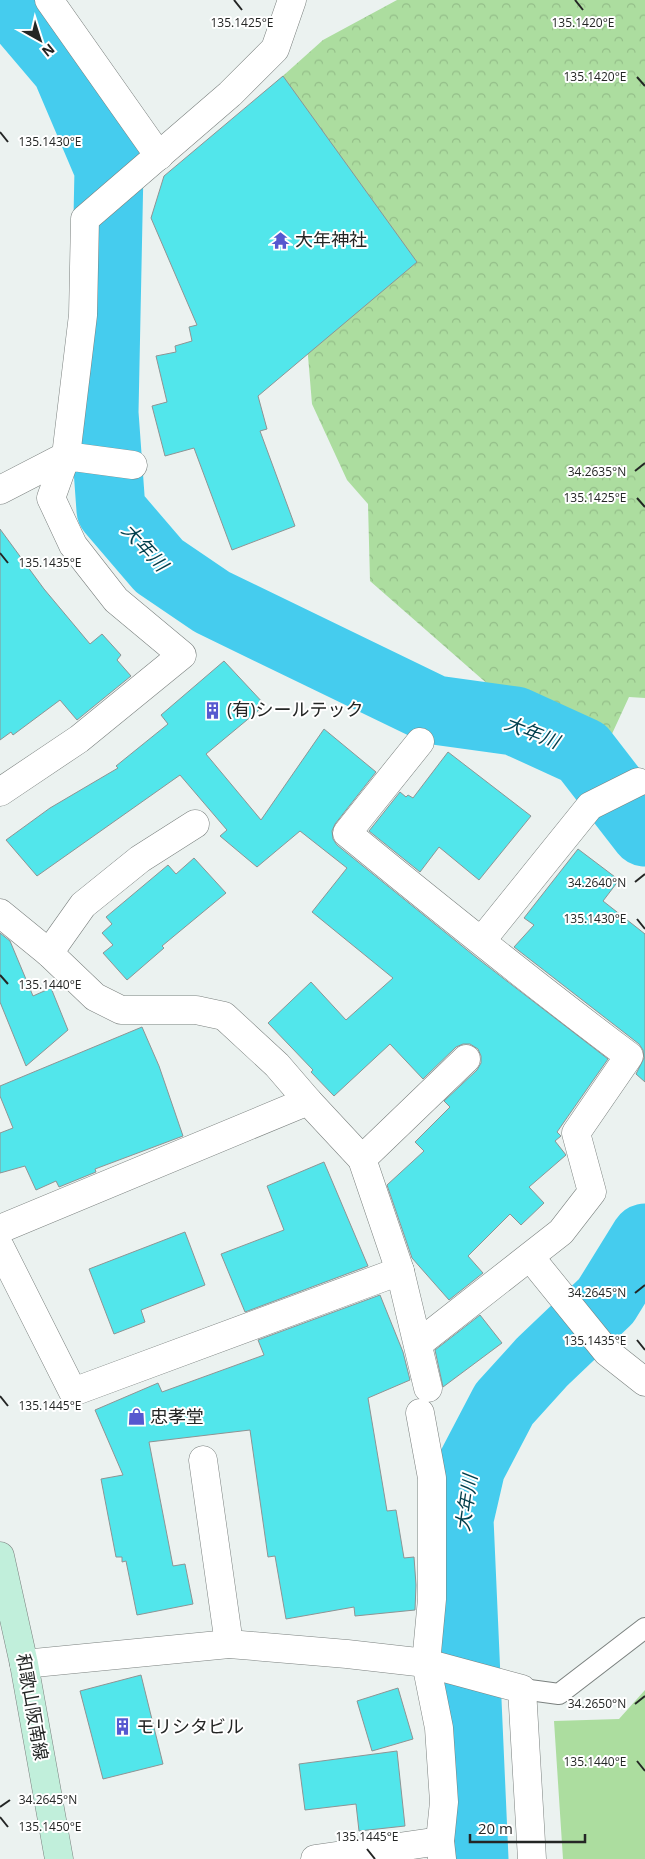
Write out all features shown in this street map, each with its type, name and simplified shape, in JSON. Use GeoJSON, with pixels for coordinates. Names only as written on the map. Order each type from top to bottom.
{"type":"FeatureCollection","features":[{"type":"Feature","properties":{"kind":"main road","name":"和歌山阪南線"},"geometry":{"type":"LineString","coordinates":[[0,1556],[24,1664],[59,1859]]}},
{"type":"Feature","properties":{"kind":"street"},"geometry":{"type":"LineString","coordinates":[[49,0],[151,162]]}},
{"type":"Feature","properties":{"kind":"street"},"geometry":{"type":"LineString","coordinates":[[0,792],[79,739],[182,655],[116,600],[73,545],[50,498],[66,456],[82,315],[85,219],[230,94],[275,49],[292,0]]}},
{"type":"Feature","properties":{"kind":"street"},"geometry":{"type":"LineString","coordinates":[[0,490],[66,456],[133,465]]}},
{"type":"Feature","properties":{"kind":"street"},"geometry":{"type":"LineString","coordinates":[[418,1344],[561,1232],[592,1192],[576,1133],[630,1056],[534,984],[482,940],[451,919],[348,832],[420,742]]}},
{"type":"Feature","properties":{"kind":"street"},"geometry":{"type":"LineString","coordinates":[[482,940],[590,806],[638,782]]}},
{"type":"Feature","properties":{"kind":"street"},"geometry":{"type":"LineString","coordinates":[[50,953],[84,905],[140,859],[195,824]]}},
{"type":"Feature","properties":{"kind":"street"},"geometry":{"type":"LineString","coordinates":[[0,913],[50,953],[95,997],[121,1010],[196,1010],[224,1016],[276,1065],[362,1160],[400,1271],[418,1344],[432,1478],[433,1665],[444,1802],[441,1850],[315,1859]]}},
{"type":"Feature","properties":{"kind":"street"},"geometry":{"type":"LineString","coordinates":[[362,1160],[466,1059]]}},
{"type":"Feature","properties":{"kind":"street"},"geometry":{"type":"LineString","coordinates":[[0,1229],[308,1101]]}},
{"type":"Feature","properties":{"kind":"street"},"geometry":{"type":"LineString","coordinates":[[0,1247],[73,1392],[400,1271]]}},
{"type":"Feature","properties":{"kind":"street"},"geometry":{"type":"LineString","coordinates":[[530,1257],[607,1352],[645,1382]]}},
{"type":"Feature","properties":{"kind":"street"},"geometry":{"type":"LineString","coordinates":[[203,1460],[229,1644]]}},
{"type":"Feature","properties":{"kind":"street"},"geometry":{"type":"LineString","coordinates":[[24,1664],[229,1644],[347,1654],[433,1665],[522,1689],[532,1859]]}},
{"type":"Feature","properties":{"kind":"lane"},"geometry":{"type":"LineString","coordinates":[[522,1689],[559,1694],[645,1628]]}},
{"type":"Feature","properties":{"kind":"green space"},"geometry":{"type":"Polygon","coordinates":[[[397,0],[645,0],[645,698],[629,697],[611,736],[491,687],[370,581],[368,504],[347,480],[312,404],[307,344],[275,83],[323,40],[397,0]]]}},
{"type":"Feature","properties":{"kind":"green space"},"geometry":{"type":"Polygon","coordinates":[[[645,1690],[645,1859],[563,1859],[554,1721],[619,1719],[645,1690]]]}},
{"type":"Feature","properties":{"kind":"building","name":"大年神社"},"geometry":{"type":"Polygon","coordinates":[[[283,76],[417,262],[258,396],[267,429],[260,431],[295,526],[232,550],[194,448],[165,456],[152,406],[167,402],[156,356],[176,352],[175,346],[192,341],[189,327],[197,325],[151,218],[164,176],[283,76]]]}},
{"type":"Feature","properties":{"kind":"building"},"geometry":{"type":"Polygon","coordinates":[[[0,529],[44,589],[90,644],[102,634],[121,655],[117,660],[131,676],[77,720],[60,700],[13,735],[11,732],[0,740],[0,529]]]}},
{"type":"Feature","properties":{"kind":"building"},"geometry":{"type":"Polygon","coordinates":[[[224,661],[265,705],[206,754],[261,820],[324,729],[376,772],[335,824],[332,831],[333,839],[337,845],[477,958],[608,1059],[557,1132],[561,1136],[555,1141],[566,1155],[529,1187],[544,1203],[521,1225],[510,1214],[468,1256],[483,1273],[449,1300],[412,1258],[387,1185],[424,1151],[415,1142],[450,1107],[444,1101],[477,1070],[481,1063],[478,1049],[470,1044],[456,1047],[423,1079],[390,1044],[334,1096],[311,1072],[313,1070],[268,1023],[311,982],[346,1020],[393,978],[312,912],[347,868],[300,831],[257,867],[220,836],[227,830],[180,775],[37,876],[6,840],[50,808],[118,768],[116,766],[168,724],[161,715],[224,661]]]}},
{"type":"Feature","properties":{"kind":"building"},"geometry":{"type":"Polygon","coordinates":[[[448,752],[531,816],[479,880],[439,847],[420,872],[369,831],[400,792],[406,797],[408,795],[413,798],[448,752]]]}},
{"type":"Feature","properties":{"kind":"building"},"geometry":{"type":"Polygon","coordinates":[[[578,849],[619,880],[603,901],[645,934],[645,1082],[636,1074],[644,1058],[643,1050],[639,1044],[514,947],[534,925],[524,918],[578,849]]]}},
{"type":"Feature","properties":{"kind":"building"},"geometry":{"type":"Polygon","coordinates":[[[194,858],[226,893],[162,946],[164,948],[127,980],[103,953],[113,945],[102,933],[112,924],[106,917],[168,865],[176,874],[194,858]]]}},
{"type":"Feature","properties":{"kind":"building"},"geometry":{"type":"Polygon","coordinates":[[[0,933],[10,941],[33,996],[51,988],[68,1030],[26,1066],[0,1002],[0,933]]]}},
{"type":"Feature","properties":{"kind":"building"},"geometry":{"type":"Polygon","coordinates":[[[142,1027],[159,1066],[183,1136],[95,1169],[96,1172],[59,1187],[56,1181],[36,1190],[25,1166],[0,1173],[0,1133],[13,1128],[0,1096],[0,1086],[142,1027]]]}},
{"type":"Feature","properties":{"kind":"building"},"geometry":{"type":"Polygon","coordinates":[[[324,1162],[368,1266],[245,1312],[221,1254],[284,1230],[267,1186],[324,1162]]]}},
{"type":"Feature","properties":{"kind":"building"},"geometry":{"type":"Polygon","coordinates":[[[185,1232],[205,1285],[141,1310],[145,1322],[114,1334],[89,1269],[185,1232]]]}},
{"type":"Feature","properties":{"kind":"building"},"geometry":{"type":"Polygon","coordinates":[[[380,1295],[403,1352],[410,1380],[368,1398],[387,1511],[396,1510],[404,1558],[414,1557],[415,1610],[355,1616],[354,1607],[286,1619],[275,1556],[268,1557],[250,1430],[149,1442],[173,1566],[185,1564],[193,1604],[137,1615],[126,1561],[122,1562],[122,1557],[116,1557],[101,1479],[123,1475],[95,1410],[158,1383],[162,1392],[264,1355],[258,1340],[380,1295]]]}},
{"type":"Feature","properties":{"kind":"building"},"geometry":{"type":"Polygon","coordinates":[[[480,1315],[502,1343],[443,1387],[435,1350],[480,1315]]]}},
{"type":"Feature","properties":{"kind":"building","name":"モリシタビル"},"geometry":{"type":"Polygon","coordinates":[[[141,1675],[163,1764],[103,1779],[80,1691],[141,1675]]]}},
{"type":"Feature","properties":{"kind":"building"},"geometry":{"type":"Polygon","coordinates":[[[398,1688],[413,1739],[372,1751],[357,1701],[398,1688]]]}},
{"type":"Feature","properties":{"kind":"building"},"geometry":{"type":"Polygon","coordinates":[[[397,1751],[405,1826],[359,1831],[356,1804],[305,1810],[299,1764],[397,1751]]]}},
{"type":"Feature","properties":{"kind":"waterway","name":"大年川"},"geometry":{"type":"LineString","coordinates":[[8,0],[66,68],[109,169],[104,413],[111,510],[159,566],[212,602],[435,710],[515,721],[583,752],[645,832]]}},
{"type":"Feature","properties":{"kind":"waterway","name":"大年川"},"geometry":{"type":"LineString","coordinates":[[474,1859],[459,1519],[471,1467],[504,1404],[542,1362],[606,1301],[645,1238]]}},
{"type":"Feature","properties":{"kind":"place","name":"大年神社"},"geometry":{"type":"Point","coordinates":[281,240]}},
{"type":"Feature","properties":{"kind":"place","name":"(有)シールテック"},"geometry":{"type":"Point","coordinates":[213,710]}},
{"type":"Feature","properties":{"kind":"place","name":"忠孝堂"},"geometry":{"type":"Point","coordinates":[136,1417]}},
{"type":"Feature","properties":{"kind":"place","name":"モリシタビル"},"geometry":{"type":"Point","coordinates":[122,1727]}}]}
